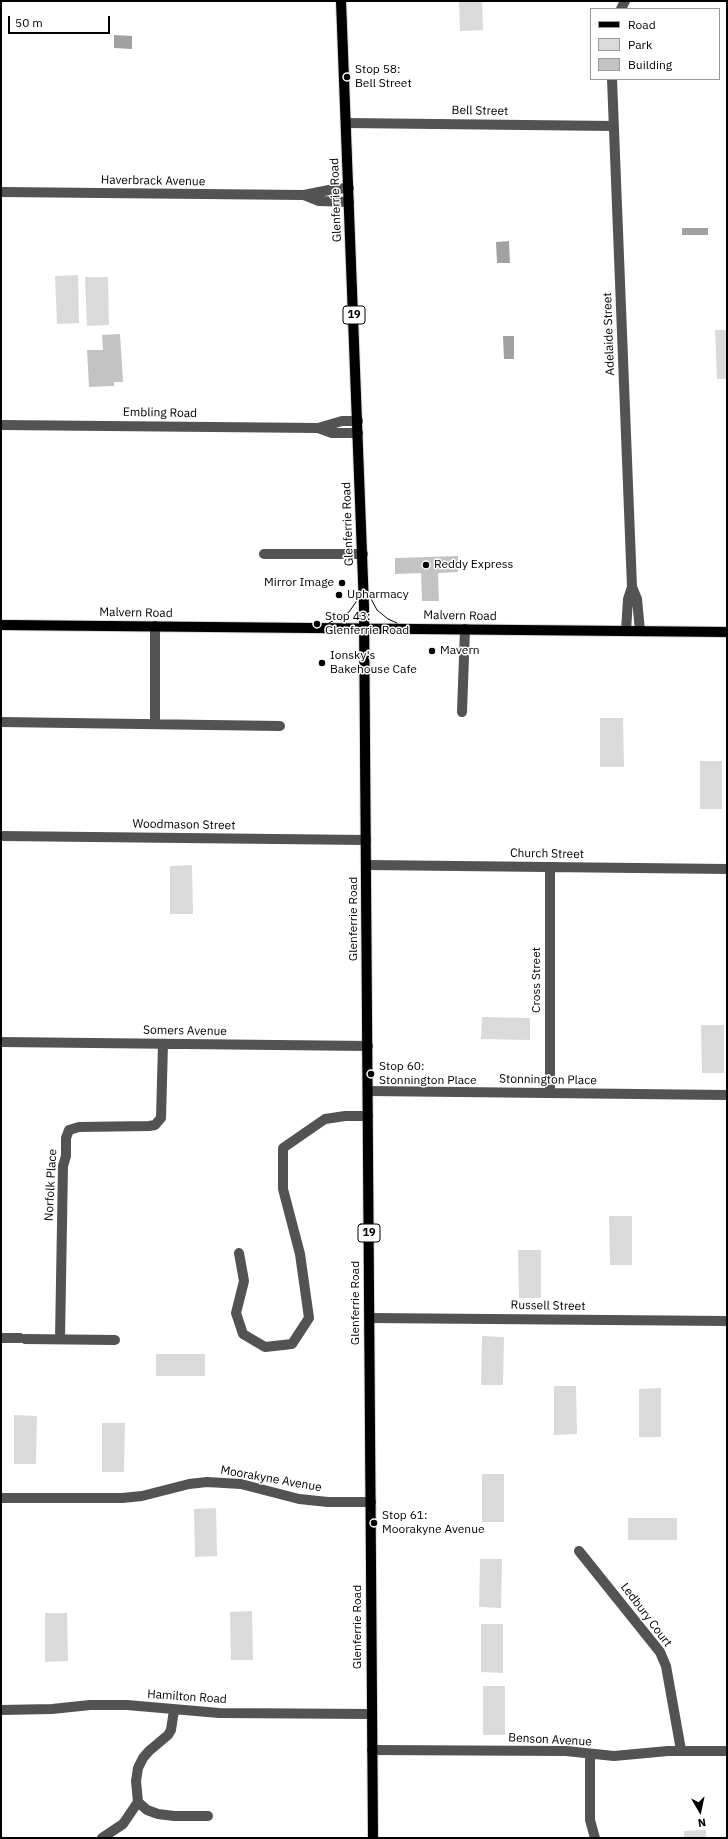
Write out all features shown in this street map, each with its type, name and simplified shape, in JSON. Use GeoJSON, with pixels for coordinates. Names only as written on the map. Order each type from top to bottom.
{"type":"FeatureCollection","features":[{"type":"Feature","properties":{"kind":"main road","name":"Glenferrie Road"},"geometry":{"type":"LineString","coordinates":[[341,1],[363,554],[367,865],[373,1838]]}},
{"type":"Feature","properties":{"kind":"main road","name":"Malvern Road"},"geometry":{"type":"LineString","coordinates":[[1,625],[727,632]]}},
{"type":"Feature","properties":{"kind":"street","name":"Adelaide Street"},"geometry":{"type":"LineString","coordinates":[[612,80],[632,588],[628,599],[626,631]]}},
{"type":"Feature","properties":{"kind":"street","name":"Bell Street"},"geometry":{"type":"LineString","coordinates":[[346,123],[614,126]]}},
{"type":"Feature","properties":{"kind":"street","name":"Haverbrack Avenue"},"geometry":{"type":"LineString","coordinates":[[1,192],[304,195],[334,189],[349,188]]}},
{"type":"Feature","properties":{"kind":"street","name":"Haverbrack Avenue"},"geometry":{"type":"LineString","coordinates":[[304,195],[319,201],[349,202]]}},
{"type":"Feature","properties":{"kind":"street","name":"Embling Road"},"geometry":{"type":"LineString","coordinates":[[1,425],[318,428],[342,421],[358,421]]}},
{"type":"Feature","properties":{"kind":"street","name":"Embling Road"},"geometry":{"type":"LineString","coordinates":[[318,428],[332,433],[358,433]]}},
{"type":"Feature","properties":{"kind":"street"},"geometry":{"type":"LineString","coordinates":[[264,554],[363,554]]}},
{"type":"Feature","properties":{"kind":"street","name":"Adelaide Street"},"geometry":{"type":"LineString","coordinates":[[632,588],[637,598],[640,631]]}},
{"type":"Feature","properties":{"kind":"street"},"geometry":{"type":"LineString","coordinates":[[155,626],[156,724]]}},
{"type":"Feature","properties":{"kind":"street"},"geometry":{"type":"LineString","coordinates":[[462,712],[464,629]]}},
{"type":"Feature","properties":{"kind":"street"},"geometry":{"type":"LineString","coordinates":[[1,722],[280,726]]}},
{"type":"Feature","properties":{"kind":"street","name":"Woodmason Street"},"geometry":{"type":"LineString","coordinates":[[1,836],[366,840]]}},
{"type":"Feature","properties":{"kind":"street","name":"Church Street"},"geometry":{"type":"LineString","coordinates":[[367,865],[727,869]]}},
{"type":"Feature","properties":{"kind":"street","name":"Cross Street"},"geometry":{"type":"LineString","coordinates":[[550,867],[550,1094]]}},
{"type":"Feature","properties":{"kind":"street","name":"Somers Avenue"},"geometry":{"type":"LineString","coordinates":[[1,1042],[368,1046]]}},
{"type":"Feature","properties":{"kind":"street","name":"Norfolk Place"},"geometry":{"type":"LineString","coordinates":[[60,1339],[63,1166],[66,1156],[66,1138],[69,1130],[79,1126],[155,1125],[161,1118],[163,1044]]}},
{"type":"Feature","properties":{"kind":"street","name":"Stonnington Place"},"geometry":{"type":"LineString","coordinates":[[368,1091],[727,1095]]}},
{"type":"Feature","properties":{"kind":"street"},"geometry":{"type":"LineString","coordinates":[[239,1253],[244,1281],[236,1313],[243,1334],[265,1347],[292,1344],[309,1318],[300,1254],[283,1189],[283,1148],[325,1119],[345,1116],[368,1116]]}},
{"type":"Feature","properties":{"kind":"street","name":"Russell Street"},"geometry":{"type":"LineString","coordinates":[[370,1318],[727,1321]]}},
{"type":"Feature","properties":{"kind":"street"},"geometry":{"type":"LineString","coordinates":[[1,1338],[115,1340]]}},
{"type":"Feature","properties":{"kind":"street","name":"Moorakyne Avenue"},"geometry":{"type":"LineString","coordinates":[[1,1498],[122,1498],[142,1496],[189,1484],[207,1482],[242,1484],[299,1499],[328,1502],[370,1502]]}},
{"type":"Feature","properties":{"kind":"street","name":"Ledbury Court"},"geometry":{"type":"LineString","coordinates":[[579,1551],[660,1652],[666,1666],[681,1750]]}},
{"type":"Feature","properties":{"kind":"street","name":"Hamilton Road"},"geometry":{"type":"LineString","coordinates":[[1,1710],[52,1709],[90,1705],[127,1705],[220,1713],[372,1714]]}},
{"type":"Feature","properties":{"kind":"street"},"geometry":{"type":"LineString","coordinates":[[102,1838],[123,1824],[138,1802],[136,1781],[138,1768],[143,1758],[149,1751],[168,1735],[171,1730],[174,1710]]}},
{"type":"Feature","properties":{"kind":"street","name":"Benson Avenue"},"geometry":{"type":"LineString","coordinates":[[372,1750],[566,1751],[625,1756],[681,1750],[727,1751]]}},
{"type":"Feature","properties":{"kind":"street"},"geometry":{"type":"LineString","coordinates":[[590,1754],[590,1820],[595,1838]]}},
{"type":"Feature","properties":{"kind":"street"},"geometry":{"type":"LineString","coordinates":[[138,1802],[147,1810],[158,1814],[174,1816],[208,1816]]}},
{"type":"Feature","properties":{"kind":"green space"},"geometry":{"type":"Polygon","coordinates":[[[459,1],[482,1],[483,30],[460,31],[459,1]]]}},
{"type":"Feature","properties":{"kind":"green space"},"geometry":{"type":"Polygon","coordinates":[[[78,275],[79,323],[57,324],[55,276],[78,275]]]}},
{"type":"Feature","properties":{"kind":"green space"},"geometry":{"type":"Polygon","coordinates":[[[85,277],[108,277],[109,325],[87,326],[85,277]]]}},
{"type":"Feature","properties":{"kind":"green space"},"geometry":{"type":"Polygon","coordinates":[[[715,330],[727,330],[727,379],[717,379],[715,330]]]}},
{"type":"Feature","properties":{"kind":"green space"},"geometry":{"type":"Polygon","coordinates":[[[600,718],[623,718],[624,767],[600,767],[600,718]]]}},
{"type":"Feature","properties":{"kind":"green space"},"geometry":{"type":"Polygon","coordinates":[[[700,761],[722,761],[722,809],[700,809],[700,761]]]}},
{"type":"Feature","properties":{"kind":"green space"},"geometry":{"type":"Polygon","coordinates":[[[192,865],[193,914],[170,914],[170,866],[192,865]]]}},
{"type":"Feature","properties":{"kind":"green space"},"geometry":{"type":"Polygon","coordinates":[[[482,1017],[530,1018],[530,1040],[481,1039],[482,1017]]]}},
{"type":"Feature","properties":{"kind":"green space"},"geometry":{"type":"Polygon","coordinates":[[[701,1025],[724,1025],[724,1073],[702,1073],[701,1025]]]}},
{"type":"Feature","properties":{"kind":"green space"},"geometry":{"type":"Polygon","coordinates":[[[609,1216],[632,1216],[632,1265],[610,1265],[609,1216]]]}},
{"type":"Feature","properties":{"kind":"green space"},"geometry":{"type":"Polygon","coordinates":[[[518,1250],[541,1250],[541,1298],[519,1298],[518,1250]]]}},
{"type":"Feature","properties":{"kind":"green space"},"geometry":{"type":"Polygon","coordinates":[[[482,1336],[504,1337],[503,1385],[481,1385],[482,1336]]]}},
{"type":"Feature","properties":{"kind":"green space"},"geometry":{"type":"Polygon","coordinates":[[[156,1354],[205,1354],[205,1376],[156,1376],[156,1354]]]}},
{"type":"Feature","properties":{"kind":"green space"},"geometry":{"type":"Polygon","coordinates":[[[554,1386],[576,1386],[577,1434],[554,1435],[554,1386]]]}},
{"type":"Feature","properties":{"kind":"green space"},"geometry":{"type":"Polygon","coordinates":[[[661,1388],[661,1437],[639,1437],[639,1389],[661,1388]]]}},
{"type":"Feature","properties":{"kind":"green space"},"geometry":{"type":"Polygon","coordinates":[[[14,1415],[37,1416],[36,1464],[14,1464],[14,1415]]]}},
{"type":"Feature","properties":{"kind":"green space"},"geometry":{"type":"Polygon","coordinates":[[[102,1423],[125,1423],[124,1472],[102,1472],[102,1423]]]}},
{"type":"Feature","properties":{"kind":"green space"},"geometry":{"type":"Polygon","coordinates":[[[482,1474],[504,1474],[504,1522],[482,1522],[482,1474]]]}},
{"type":"Feature","properties":{"kind":"green space"},"geometry":{"type":"Polygon","coordinates":[[[216,1508],[217,1556],[195,1557],[194,1509],[216,1508]]]}},
{"type":"Feature","properties":{"kind":"green space"},"geometry":{"type":"Polygon","coordinates":[[[628,1518],[677,1518],[677,1540],[628,1540],[628,1518]]]}},
{"type":"Feature","properties":{"kind":"green space"},"geometry":{"type":"Polygon","coordinates":[[[480,1559],[502,1559],[501,1608],[479,1607],[480,1559]]]}},
{"type":"Feature","properties":{"kind":"green space"},"geometry":{"type":"Polygon","coordinates":[[[252,1611],[253,1660],[231,1660],[230,1612],[252,1611]]]}},
{"type":"Feature","properties":{"kind":"green space"},"geometry":{"type":"Polygon","coordinates":[[[45,1613],[67,1613],[68,1661],[45,1662],[45,1613]]]}},
{"type":"Feature","properties":{"kind":"green space"},"geometry":{"type":"Polygon","coordinates":[[[481,1624],[503,1624],[503,1673],[481,1672],[481,1624]]]}},
{"type":"Feature","properties":{"kind":"green space"},"geometry":{"type":"Polygon","coordinates":[[[483,1686],[505,1686],[505,1735],[483,1735],[483,1686]]]}},
{"type":"Feature","properties":{"kind":"green space"},"geometry":{"type":"Polygon","coordinates":[[[706,1830],[706,1838],[684,1838],[684,1831],[706,1830]]]}},
{"type":"Feature","properties":{"kind":"shaded area"},"geometry":{"type":"Polygon","coordinates":[[[114,35],[132,36],[132,49],[114,48],[114,35]]]}},
{"type":"Feature","properties":{"kind":"shaded area"},"geometry":{"type":"Polygon","coordinates":[[[682,228],[708,228],[708,235],[682,235],[682,228]]]}},
{"type":"Feature","properties":{"kind":"shaded area"},"geometry":{"type":"Polygon","coordinates":[[[509,241],[510,263],[497,263],[496,242],[509,241]]]}},
{"type":"Feature","properties":{"kind":"shaded area"},"geometry":{"type":"Polygon","coordinates":[[[503,336],[514,336],[514,359],[504,359],[503,336]]]}},
{"type":"Feature","properties":{"kind":"building"},"geometry":{"type":"Polygon","coordinates":[[[120,334],[123,382],[114,382],[114,386],[89,387],[87,350],[103,350],[102,335],[120,334]]]}},
{"type":"Feature","properties":{"kind":"building","name":"Reddy Express"},"geometry":{"type":"Polygon","coordinates":[[[458,556],[458,572],[438,573],[439,601],[422,601],[421,573],[395,574],[395,558],[458,556]]]}},
{"type":"Feature","properties":{"kind":"tram line"},"geometry":{"type":"LineString","coordinates":[[338,1],[360,592],[369,1838]]}},
{"type":"Feature","properties":{"kind":"tram line"},"geometry":{"type":"LineString","coordinates":[[345,1],[368,615],[376,1838]]}},
{"type":"Feature","properties":{"kind":"tram line"},"geometry":{"type":"LineString","coordinates":[[329,623],[349,612],[356,602],[359,593]]}},
{"type":"Feature","properties":{"kind":"tram line"},"geometry":{"type":"LineString","coordinates":[[369,595],[377,610],[388,619],[397,623]]}},
{"type":"Feature","properties":{"kind":"tram line"},"geometry":{"type":"LineString","coordinates":[[1,621],[727,629]]}},
{"type":"Feature","properties":{"kind":"tram line"},"geometry":{"type":"LineString","coordinates":[[1,628],[727,635]]}},
{"type":"Feature","properties":{"kind":"place","name":"Stop 58: Bell Street"},"geometry":{"type":"Point","coordinates":[347,77]}},
{"type":"Feature","properties":{"kind":"place","name":"Reddy Express"},"geometry":{"type":"Point","coordinates":[426,565]}},
{"type":"Feature","properties":{"kind":"place","name":"Mirror Image"},"geometry":{"type":"Point","coordinates":[342,583]}},
{"type":"Feature","properties":{"kind":"place","name":"Upharmacy"},"geometry":{"type":"Point","coordinates":[339,595]}},
{"type":"Feature","properties":{"kind":"place","name":"Stop 43: Glenferrie Road"},"geometry":{"type":"Point","coordinates":[317,624]}},
{"type":"Feature","properties":{"kind":"place","name":"Mavern"},"geometry":{"type":"Point","coordinates":[432,651]}},
{"type":"Feature","properties":{"kind":"place","name":"Ionsky's Bakehouse Cafe"},"geometry":{"type":"Point","coordinates":[322,663]}},
{"type":"Feature","properties":{"kind":"place","name":"Stop 60: Stonnington Place"},"geometry":{"type":"Point","coordinates":[371,1074]}},
{"type":"Feature","properties":{"kind":"place","name":"Stop 61: Moorakyne Avenue"},"geometry":{"type":"Point","coordinates":[374,1523]}}]}
